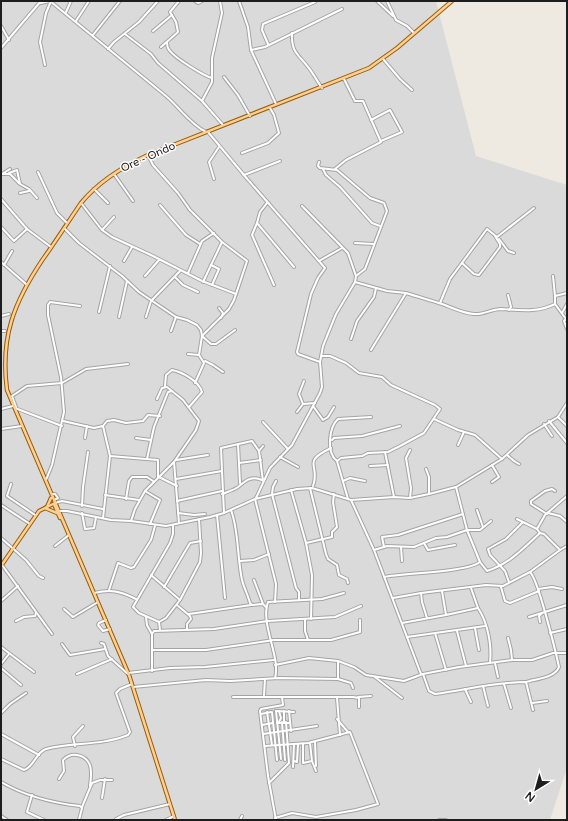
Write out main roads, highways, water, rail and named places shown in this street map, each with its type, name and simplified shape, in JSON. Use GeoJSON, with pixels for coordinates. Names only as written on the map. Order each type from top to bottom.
{"type":"FeatureCollection","features":[{"type":"Feature","properties":{"kind":"main road","name":"Ore - Ondo"},"geometry":{"type":"LineString","coordinates":[[175,820],[133,685],[58,512],[14,407],[2,373],[1,354],[3,331],[9,314],[26,284],[67,223],[81,203],[94,189],[113,173],[148,155],[322,88],[369,68],[452,1]]}},
{"type":"Feature","properties":{"kind":"main road"},"geometry":{"type":"LineString","coordinates":[[46,507],[53,500]]}},
{"type":"Feature","properties":{"kind":"main road"},"geometry":{"type":"LineString","coordinates":[[1,566],[30,524],[35,514],[46,507],[53,500]]}},
{"type":"Feature","properties":{"kind":"main road"},"geometry":{"type":"LineString","coordinates":[[46,507],[58,512]]}}]}
